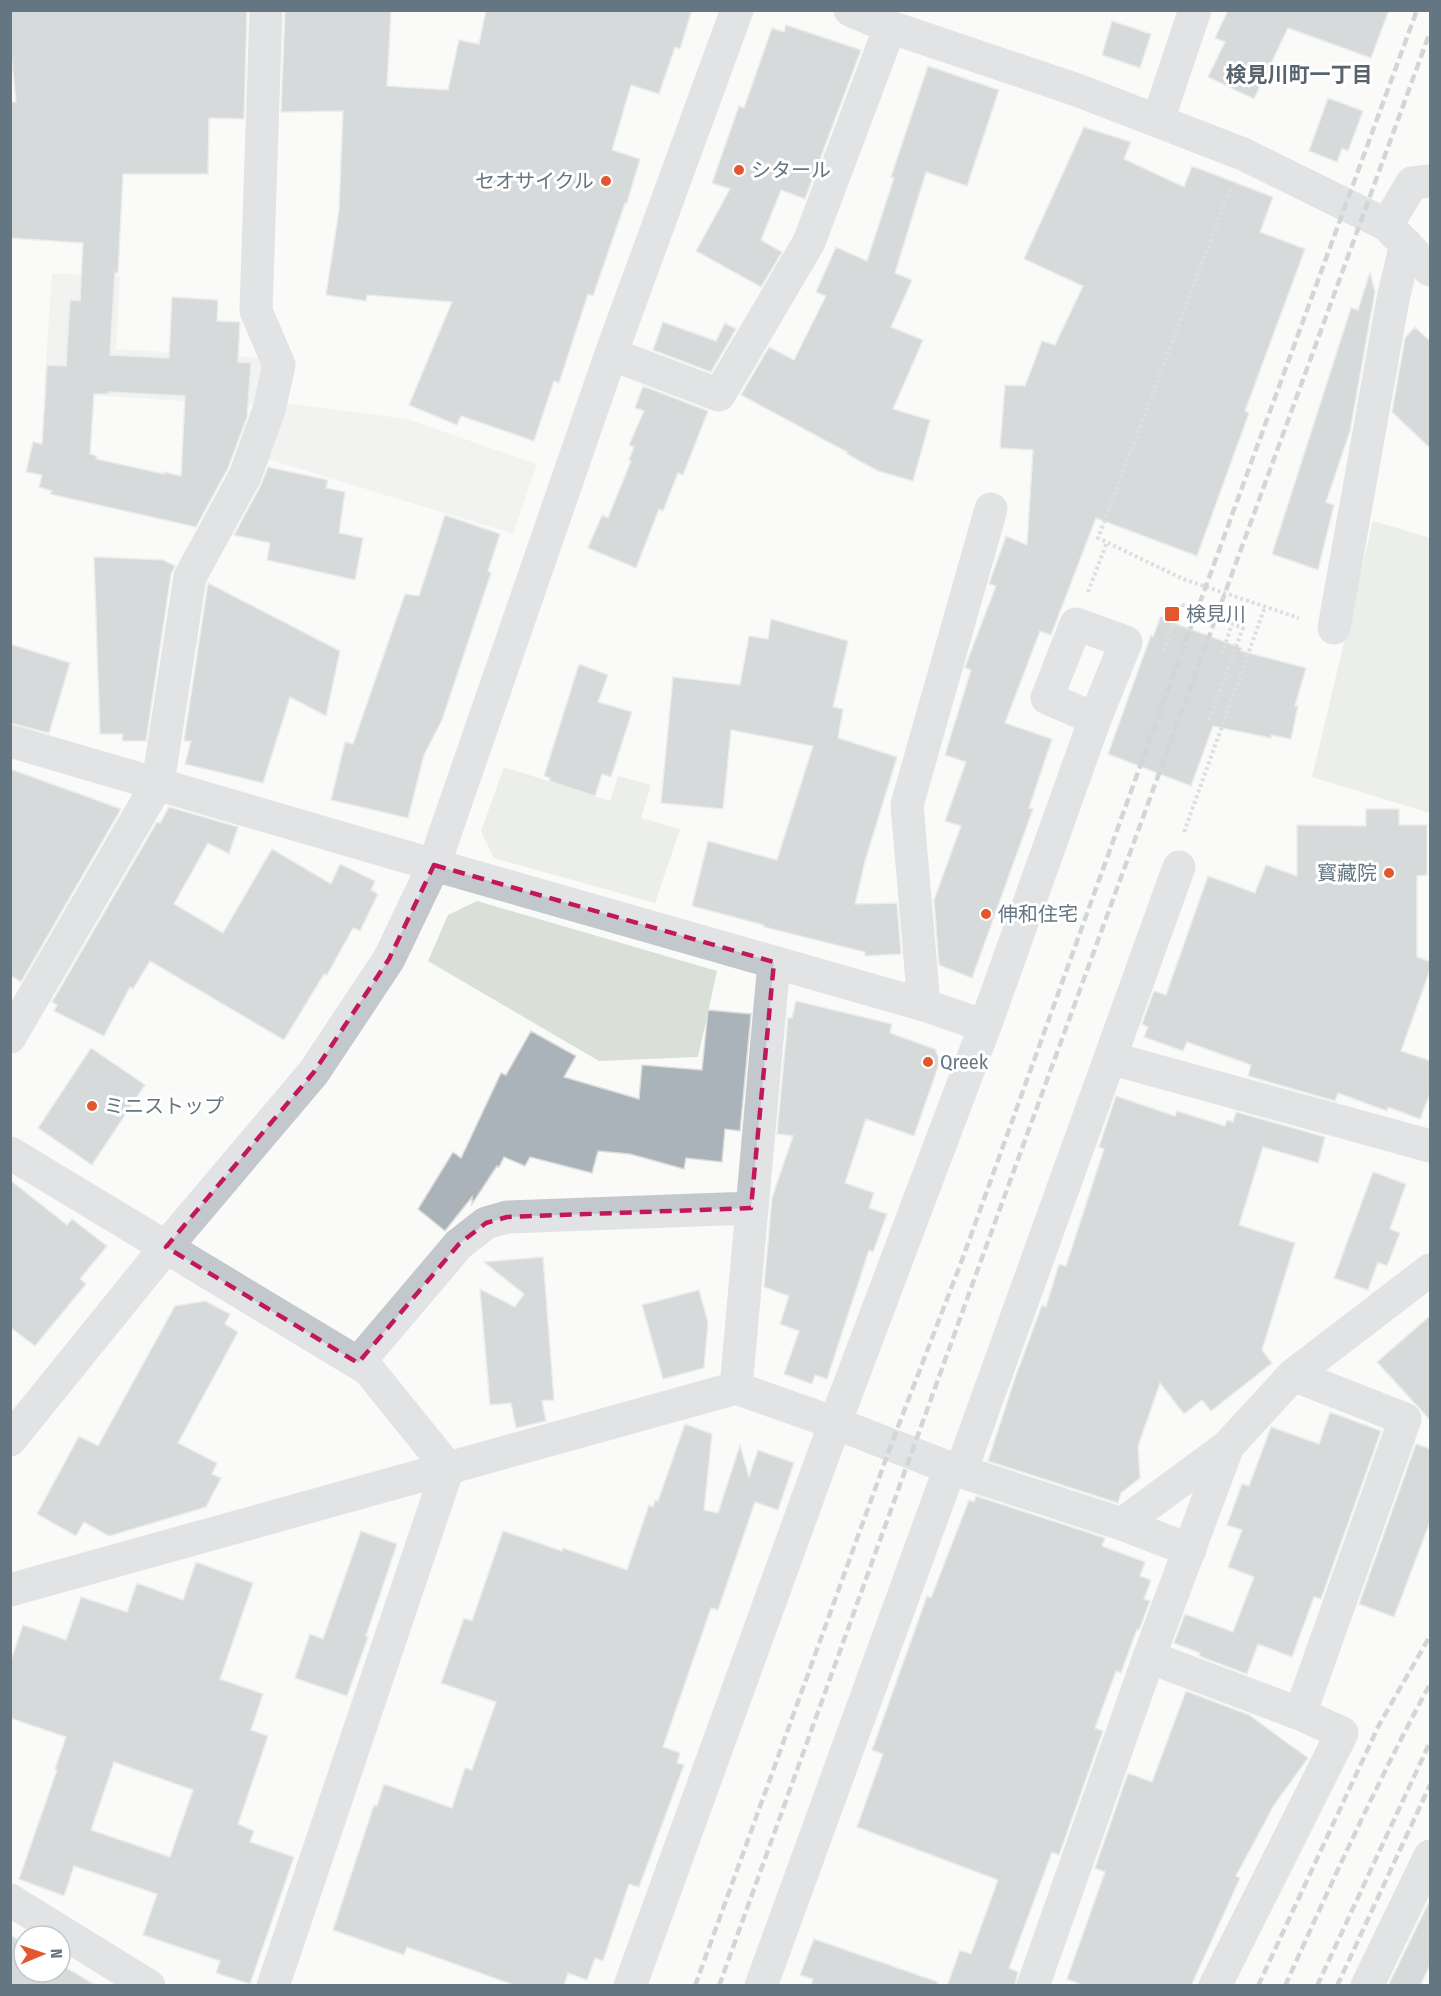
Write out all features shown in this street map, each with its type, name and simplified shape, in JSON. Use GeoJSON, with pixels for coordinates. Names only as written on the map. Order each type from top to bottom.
{"type":"FeatureCollection","features":[{"type":"Feature","properties":{"kind":"street"},"geometry":{"type":"LineString","coordinates":[[10,1037],[158,783],[190,577],[245,476],[269,410],[279,365],[256,311],[266,10]]}},
{"type":"Feature","properties":{"kind":"street"},"geometry":{"type":"LineString","coordinates":[[10,1440],[166,1247],[314,1072],[389,959],[434,865],[611,354],[736,10]]}},
{"type":"Feature","properties":{"kind":"street"},"geometry":{"type":"LineString","coordinates":[[850,10],[890,27],[1158,120],[1243,154],[1396,234],[1431,270]]}},
{"type":"Feature","properties":{"kind":"street"},"geometry":{"type":"LineString","coordinates":[[1158,120],[1195,10]]}},
{"type":"Feature","properties":{"kind":"street"},"geometry":{"type":"LineString","coordinates":[[611,354],[719,395],[810,242],[890,27]]}},
{"type":"Feature","properties":{"kind":"street"},"geometry":{"type":"LineString","coordinates":[[1334,628],[1393,299],[1396,234],[1412,183],[1431,181]]}},
{"type":"Feature","properties":{"kind":"street"},"geometry":{"type":"LineString","coordinates":[[924,1005],[907,805],[991,509]]}},
{"type":"Feature","properties":{"kind":"street"},"geometry":{"type":"LineString","coordinates":[[630,1986],[835,1423],[985,1026],[1095,719],[1126,642],[1076,624],[1047,698],[1095,719]]}},
{"type":"Feature","properties":{"kind":"street"},"geometry":{"type":"LineString","coordinates":[[10,741],[924,1005],[985,1026]]}},
{"type":"Feature","properties":{"kind":"street"},"geometry":{"type":"LineString","coordinates":[[761,1986],[1110,1058],[1179,867]]}},
{"type":"Feature","properties":{"kind":"street"},"geometry":{"type":"LineString","coordinates":[[736,1388],[774,962]]}},
{"type":"Feature","properties":{"kind":"street"},"geometry":{"type":"LineString","coordinates":[[1110,1058],[1431,1146]]}},
{"type":"Feature","properties":{"kind":"street"},"geometry":{"type":"LineString","coordinates":[[10,1153],[368,1369],[448,1468]]}},
{"type":"Feature","properties":{"kind":"street"},"geometry":{"type":"LineString","coordinates":[[358,1363],[459,1244],[486,1223],[507,1217],[751,1208]]}},
{"type":"Feature","properties":{"kind":"street"},"geometry":{"type":"LineString","coordinates":[[1122,1524],[1228,1446],[1293,1375],[1427,1269]]}},
{"type":"Feature","properties":{"kind":"street"},"geometry":{"type":"LineString","coordinates":[[1293,1375],[1405,1419],[1300,1714]]}},
{"type":"Feature","properties":{"kind":"street"},"geometry":{"type":"LineString","coordinates":[[10,1590],[736,1388],[835,1423],[955,1470],[1122,1524],[1190,1550]]}},
{"type":"Feature","properties":{"kind":"street"},"geometry":{"type":"LineString","coordinates":[[1033,1986],[1149,1657],[1228,1446]]}},
{"type":"Feature","properties":{"kind":"street"},"geometry":{"type":"LineString","coordinates":[[273,1986],[448,1468]]}},
{"type":"Feature","properties":{"kind":"street"},"geometry":{"type":"LineString","coordinates":[[1149,1657],[1300,1714],[1342,1733],[1215,1986]]}},
{"type":"Feature","properties":{"kind":"street"},"geometry":{"type":"LineString","coordinates":[[1367,1986],[1431,1856]]}},
{"type":"Feature","properties":{"kind":"street"},"geometry":{"type":"LineString","coordinates":[[10,1900],[149,1986]]}},
{"type":"Feature","properties":{"kind":"path"},"geometry":{"type":"LineString","coordinates":[[1243,154],[1098,538],[1183,579],[1334,628]]}},
{"type":"Feature","properties":{"kind":"path"},"geometry":{"type":"LineString","coordinates":[[1076,624],[1107,542]]}},
{"type":"Feature","properties":{"kind":"path"},"geometry":{"type":"LineString","coordinates":[[1166,641],[1180,604],[1185,606]]}},
{"type":"Feature","properties":{"kind":"path"},"geometry":{"type":"LineString","coordinates":[[1179,867],[1179,846],[1265,607]]}},
{"type":"Feature","properties":{"kind":"path"},"geometry":{"type":"LineString","coordinates":[[1160,618],[1173,623]]}},
{"type":"Feature","properties":{"kind":"path"},"geometry":{"type":"LineString","coordinates":[[1209,720],[1243,628],[1232,624],[1222,654]]}},
{"type":"Feature","properties":{"kind":"highlighted area"},"geometry":{"type":"Polygon","coordinates":[[[434,865],[774,962],[751,1208],[507,1217],[486,1223],[459,1244],[358,1363],[166,1247],[314,1072],[389,959],[434,865]]]}},
{"type":"Feature","properties":{"kind":"shaded area"},"geometry":{"type":"Polygon","coordinates":[[[52,273],[120,277],[116,349],[263,358],[260,406],[44,392],[52,273]]]}},
{"type":"Feature","properties":{"kind":"shaded area"},"geometry":{"type":"Polygon","coordinates":[[[276,402],[407,419],[537,464],[513,534],[258,456],[276,402]]]}},
{"type":"Feature","properties":{"kind":"shaded area"},"geometry":{"type":"Polygon","coordinates":[[[1373,521],[1430,538],[1430,813],[1312,777],[1373,521]]]}},
{"type":"Feature","properties":{"kind":"shaded area"},"geometry":{"type":"Polygon","coordinates":[[[504,767],[610,801],[618,776],[651,785],[641,818],[680,829],[655,903],[494,858],[481,831],[504,767]]]}},
{"type":"Feature","properties":{"kind":"shaded area"},"geometry":{"type":"Polygon","coordinates":[[[477,901],[717,971],[698,1057],[599,1061],[428,961],[448,915],[477,901]]]}},
{"type":"Feature","properties":{"kind":"building"},"geometry":{"type":"Polygon","coordinates":[[[10,10],[247,10],[244,119],[209,118],[208,174],[123,174],[118,273],[115,272],[110,355],[169,358],[172,297],[218,300],[217,321],[240,322],[238,362],[251,363],[247,417],[228,468],[196,527],[50,494],[52,491],[39,487],[42,475],[26,472],[33,442],[42,444],[47,365],[66,366],[70,300],[80,301],[83,243],[10,238],[10,102],[16,102],[10,43],[10,10]],[[108,392],[108,394],[94,394],[90,454],[97,456],[96,459],[181,476],[185,396],[108,392]]]}},
{"type":"Feature","properties":{"kind":"building"},"geometry":{"type":"Polygon","coordinates":[[[285,10],[391,10],[387,86],[448,90],[459,40],[479,44],[486,10],[692,10],[680,49],[675,47],[659,94],[631,85],[612,150],[640,159],[627,203],[625,203],[593,296],[588,294],[559,383],[554,381],[534,441],[461,416],[457,425],[409,405],[452,302],[367,295],[366,301],[326,295],[339,210],[343,111],[281,112],[285,10]]]}},
{"type":"Feature","properties":{"kind":"building"},"geometry":{"type":"Polygon","coordinates":[[[1228,10],[1389,10],[1371,58],[1288,28],[1254,99],[1208,77],[1225,42],[1215,38],[1228,10]]]}},
{"type":"Feature","properties":{"kind":"building"},"geometry":{"type":"Polygon","coordinates":[[[1112,21],[1151,34],[1140,68],[1102,55],[1112,21]]]}},
{"type":"Feature","properties":{"kind":"building"},"geometry":{"type":"Polygon","coordinates":[[[786,25],[861,50],[805,199],[781,190],[761,240],[782,252],[761,287],[696,251],[730,189],[712,183],[739,106],[744,108],[772,28],[784,32],[786,25]]]}},
{"type":"Feature","properties":{"kind":"building"},"geometry":{"type":"Polygon","coordinates":[[[928,66],[999,90],[967,186],[926,172],[895,273],[912,280],[891,327],[923,340],[893,409],[930,420],[913,481],[878,471],[741,395],[769,347],[794,360],[826,296],[816,292],[836,247],[867,261],[894,178],[891,177],[928,66]]]}},
{"type":"Feature","properties":{"kind":"building"},"geometry":{"type":"Polygon","coordinates":[[[1328,98],[1363,111],[1348,151],[1342,148],[1337,162],[1309,151],[1328,98]]]}},
{"type":"Feature","properties":{"kind":"building"},"geometry":{"type":"Polygon","coordinates":[[[1084,127],[1131,142],[1124,159],[1184,187],[1192,166],[1273,197],[1260,232],[1305,249],[1245,411],[1249,413],[1197,556],[1096,518],[1051,635],[1040,631],[1005,723],[1052,739],[1029,808],[1033,809],[972,978],[939,965],[934,900],[961,826],[945,821],[966,762],[945,755],[971,670],[965,668],[996,586],[989,584],[1006,536],[1027,545],[1033,450],[1000,448],[1005,385],[1025,386],[1042,341],[1055,345],[1083,286],[1024,259],[1084,127]]]}},
{"type":"Feature","properties":{"kind":"building"},"geometry":{"type":"Polygon","coordinates":[[[1370,272],[1375,292],[1350,431],[1326,502],[1334,505],[1318,570],[1272,554],[1351,308],[1358,310],[1370,272]]]}},
{"type":"Feature","properties":{"kind":"building"},"geometry":{"type":"Polygon","coordinates":[[[663,322],[716,341],[725,323],[736,329],[711,372],[653,350],[663,322]]]}},
{"type":"Feature","properties":{"kind":"building"},"geometry":{"type":"Polygon","coordinates":[[[1415,327],[1431,342],[1431,449],[1392,412],[1405,338],[1415,327]]]}},
{"type":"Feature","properties":{"kind":"building"},"geometry":{"type":"Polygon","coordinates":[[[643,386],[708,411],[683,475],[678,473],[663,511],[659,509],[636,568],[588,548],[602,515],[608,518],[631,461],[629,460],[634,447],[629,445],[644,411],[635,408],[643,386]]]}},
{"type":"Feature","properties":{"kind":"building"},"geometry":{"type":"Polygon","coordinates":[[[268,467],[328,480],[326,488],[345,492],[339,533],[363,538],[355,580],[267,560],[270,543],[234,535],[268,467]]]}},
{"type":"Feature","properties":{"kind":"building"},"geometry":{"type":"Polygon","coordinates":[[[445,515],[500,534],[488,571],[491,573],[442,720],[424,755],[408,818],[331,800],[345,742],[353,744],[405,594],[419,596],[445,515]]]}},
{"type":"Feature","properties":{"kind":"building"},"geometry":{"type":"Polygon","coordinates":[[[94,557],[163,560],[175,566],[171,574],[146,741],[122,741],[123,734],[100,734],[94,557]]]}},
{"type":"Feature","properties":{"kind":"building"},"geometry":{"type":"Polygon","coordinates":[[[208,583],[340,651],[326,716],[290,697],[263,783],[185,764],[191,741],[184,741],[208,583]]]}},
{"type":"Feature","properties":{"kind":"building"},"geometry":{"type":"Polygon","coordinates":[[[1160,618],[1242,648],[1241,651],[1306,668],[1295,706],[1298,706],[1291,739],[1271,735],[1271,738],[1213,726],[1191,786],[1108,754],[1151,635],[1153,637],[1160,618]]]}},
{"type":"Feature","properties":{"kind":"building"},"geometry":{"type":"Polygon","coordinates":[[[771,619],[848,641],[833,707],[843,709],[838,738],[897,757],[865,861],[855,904],[897,903],[901,954],[865,956],[865,952],[692,906],[708,841],[777,860],[813,746],[731,730],[723,809],[661,803],[673,677],[740,685],[749,636],[768,639],[771,619]]]}},
{"type":"Feature","properties":{"kind":"building"},"geometry":{"type":"Polygon","coordinates":[[[10,644],[70,663],[49,733],[10,723],[10,644]]]}},
{"type":"Feature","properties":{"kind":"building"},"geometry":{"type":"Polygon","coordinates":[[[579,664],[608,675],[598,702],[632,712],[611,777],[602,774],[595,796],[549,781],[550,778],[544,776],[579,664]]]}},
{"type":"Feature","properties":{"kind":"building"},"geometry":{"type":"Polygon","coordinates":[[[10,769],[121,809],[21,982],[10,975],[10,769]]]}},
{"type":"Feature","properties":{"kind":"building"},"geometry":{"type":"Polygon","coordinates":[[[169,807],[238,827],[229,854],[208,843],[174,904],[223,933],[272,849],[331,884],[340,864],[375,881],[371,890],[378,894],[360,931],[353,928],[327,975],[324,974],[284,1040],[150,961],[133,989],[130,987],[104,1036],[54,1011],[57,1005],[52,1002],[157,822],[160,823],[169,807]]]}},
{"type":"Feature","properties":{"kind":"building"},"geometry":{"type":"Polygon","coordinates":[[[1366,809],[1399,809],[1399,825],[1427,825],[1427,875],[1417,876],[1417,957],[1431,962],[1431,967],[1401,1051],[1431,1061],[1431,1091],[1420,1119],[1388,1107],[1387,1111],[1338,1093],[1335,1101],[1248,1076],[1251,1065],[1187,1042],[1183,1051],[1144,1037],[1148,1027],[1142,1024],[1154,991],[1166,995],[1208,876],[1255,893],[1266,865],[1297,876],[1297,825],[1366,826],[1366,809]]]}},
{"type":"Feature","properties":{"kind":"building"},"geometry":{"type":"Polygon","coordinates":[[[796,1001],[892,1024],[890,1033],[935,1049],[940,1061],[914,1136],[866,1119],[845,1183],[874,1193],[869,1208],[887,1214],[873,1252],[869,1250],[827,1379],[815,1375],[812,1384],[784,1374],[799,1331],[780,1324],[789,1296],[764,1287],[772,1198],[793,1136],[777,1134],[788,1018],[792,1018],[796,1001]]]}},
{"type":"Feature","properties":{"kind":"building"},"geometry":{"type":"Polygon","coordinates":[[[708,1010],[751,1014],[740,1131],[725,1129],[722,1162],[686,1158],[684,1169],[630,1154],[598,1151],[592,1173],[530,1157],[525,1166],[504,1157],[472,1204],[472,1197],[445,1231],[418,1209],[453,1152],[461,1158],[501,1073],[506,1075],[531,1031],[576,1056],[564,1077],[639,1099],[642,1065],[702,1070],[708,1010]]]}},
{"type":"Feature","properties":{"kind":"building","name":"ミニストップ"},"geometry":{"type":"Polygon","coordinates":[[[91,1048],[145,1085],[92,1165],[38,1128],[91,1048]]]}},
{"type":"Feature","properties":{"kind":"building"},"geometry":{"type":"Polygon","coordinates":[[[1116,1096],[1175,1116],[1177,1111],[1225,1126],[1227,1120],[1233,1122],[1236,1112],[1325,1137],[1318,1163],[1263,1147],[1239,1225],[1295,1243],[1262,1350],[1272,1363],[1211,1411],[1202,1400],[1184,1414],[1160,1383],[1138,1446],[1140,1478],[1121,1493],[1118,1503],[988,1461],[1042,1305],[1046,1307],[1059,1264],[1066,1266],[1104,1149],[1099,1147],[1116,1096]]]}},
{"type":"Feature","properties":{"kind":"building"},"geometry":{"type":"Polygon","coordinates":[[[1373,1172],[1406,1184],[1390,1229],[1400,1233],[1387,1266],[1378,1262],[1368,1290],[1334,1278],[1373,1172]]]}},
{"type":"Feature","properties":{"kind":"building"},"geometry":{"type":"Polygon","coordinates":[[[10,1180],[67,1225],[72,1219],[107,1246],[80,1279],[86,1284],[35,1346],[10,1327],[10,1180]]]}},
{"type":"Feature","properties":{"kind":"building"},"geometry":{"type":"Polygon","coordinates":[[[543,1257],[554,1400],[542,1401],[546,1421],[516,1428],[511,1403],[490,1405],[480,1289],[515,1307],[524,1294],[484,1262],[543,1257]]]}},
{"type":"Feature","properties":{"kind":"building"},"geometry":{"type":"Polygon","coordinates":[[[699,1290],[708,1322],[704,1368],[663,1379],[642,1305],[699,1290]]]}},
{"type":"Feature","properties":{"kind":"building"},"geometry":{"type":"Polygon","coordinates":[[[205,1301],[230,1314],[225,1324],[238,1332],[178,1443],[217,1463],[212,1474],[221,1478],[206,1507],[109,1536],[84,1522],[76,1536],[37,1514],[79,1436],[98,1446],[175,1306],[205,1301]]]}},
{"type":"Feature","properties":{"kind":"building"},"geometry":{"type":"Polygon","coordinates":[[[1431,1315],[1431,1421],[1377,1362],[1431,1315]]]}},
{"type":"Feature","properties":{"kind":"building"},"geometry":{"type":"Polygon","coordinates":[[[1330,1412],[1381,1431],[1321,1599],[1314,1597],[1292,1657],[1258,1644],[1247,1674],[1199,1656],[1200,1653],[1174,1643],[1185,1614],[1233,1632],[1254,1577],[1228,1567],[1242,1530],[1227,1525],[1242,1484],[1249,1486],[1271,1427],[1319,1444],[1330,1412]]]}},
{"type":"Feature","properties":{"kind":"building"},"geometry":{"type":"Polygon","coordinates":[[[685,1424],[712,1434],[704,1510],[718,1513],[740,1445],[749,1477],[758,1450],[794,1463],[778,1510],[755,1502],[718,1610],[711,1608],[663,1747],[680,1753],[677,1763],[684,1765],[639,1887],[629,1884],[603,1961],[595,1958],[587,1980],[568,1973],[564,1986],[517,1986],[407,1947],[404,1955],[333,1930],[374,1805],[377,1806],[384,1784],[452,1808],[465,1768],[472,1770],[496,1702],[441,1683],[464,1618],[472,1621],[503,1531],[627,1570],[649,1505],[653,1507],[655,1500],[658,1501],[685,1424]]]}},
{"type":"Feature","properties":{"kind":"building"},"geometry":{"type":"Polygon","coordinates":[[[1416,1444],[1431,1449],[1431,1519],[1394,1617],[1359,1604],[1416,1444]]]}},
{"type":"Feature","properties":{"kind":"building"},"geometry":{"type":"Polygon","coordinates":[[[976,1496],[1105,1538],[1102,1546],[1145,1562],[1140,1576],[1151,1580],[1144,1599],[1150,1601],[1121,1673],[1116,1671],[1095,1728],[1103,1731],[1059,1855],[1052,1852],[1009,1968],[1018,1972],[1015,1986],[947,1986],[960,1950],[971,1954],[998,1880],[857,1827],[883,1754],[872,1750],[927,1596],[931,1598],[969,1500],[974,1502],[976,1496]]]}},
{"type":"Feature","properties":{"kind":"building"},"geometry":{"type":"Polygon","coordinates":[[[361,1531],[397,1544],[347,1696],[295,1678],[310,1634],[323,1639],[361,1531]]]}},
{"type":"Feature","properties":{"kind":"building"},"geometry":{"type":"Polygon","coordinates":[[[196,1562],[253,1583],[220,1679],[263,1694],[251,1730],[268,1736],[238,1824],[254,1831],[250,1842],[294,1857],[250,1984],[216,1973],[220,1961],[143,1935],[157,1894],[74,1866],[64,1896],[19,1879],[57,1770],[55,1769],[66,1737],[10,1718],[10,1663],[23,1625],[66,1640],[81,1597],[127,1612],[137,1583],[183,1600],[196,1562]],[[114,1762],[91,1830],[170,1857],[193,1790],[114,1762]]]}},
{"type":"Feature","properties":{"kind":"building"},"geometry":{"type":"Polygon","coordinates":[[[1186,1691],[1249,1715],[1308,1758],[1274,1805],[1236,1876],[1240,1878],[1191,1986],[1084,1986],[1067,1979],[1105,1872],[1095,1868],[1128,1773],[1152,1782],[1186,1691]]]}},
{"type":"Feature","properties":{"kind":"building"},"geometry":{"type":"Polygon","coordinates":[[[1431,1898],[1431,1963],[1420,1986],[1388,1986],[1431,1898]]]}},
{"type":"Feature","properties":{"kind":"building"},"geometry":{"type":"Polygon","coordinates":[[[10,1935],[12,1936],[12,1984],[72,1984],[72,1971],[97,1986],[10,1986],[10,1935]]]}},
{"type":"Feature","properties":{"kind":"building"},"geometry":{"type":"Polygon","coordinates":[[[814,1939],[938,1982],[937,1986],[811,1986],[813,1979],[800,1975],[814,1939]]]}},
{"type":"Feature","properties":{"kind":"railway"},"geometry":{"type":"LineString","coordinates":[[695,1986],[1417,10]]}},
{"type":"Feature","properties":{"kind":"railway"},"geometry":{"type":"LineString","coordinates":[[719,1986],[979,1266],[1430,32]]}},
{"type":"Feature","properties":{"kind":"railway"},"geometry":{"type":"LineString","coordinates":[[1258,1986],[1379,1725],[1430,1636]]}},
{"type":"Feature","properties":{"kind":"railway"},"geometry":{"type":"LineString","coordinates":[[1285,1986],[1373,1796],[1430,1684]]}},
{"type":"Feature","properties":{"kind":"railway"},"geometry":{"type":"LineString","coordinates":[[1317,1986],[1430,1742]]}},
{"type":"Feature","properties":{"kind":"railway"},"geometry":{"type":"LineString","coordinates":[[1337,1986],[1430,1785]]}},
{"type":"Feature","properties":{"kind":"place","name":"シタール"},"geometry":{"type":"Point","coordinates":[739,170]}},
{"type":"Feature","properties":{"kind":"place","name":"セオサイクル"},"geometry":{"type":"Point","coordinates":[606,181]}},
{"type":"Feature","properties":{"kind":"place","name":"検見川"},"geometry":{"type":"Point","coordinates":[1172,614]}},
{"type":"Feature","properties":{"kind":"place","name":"寳藏院"},"geometry":{"type":"Point","coordinates":[1389,873]}},
{"type":"Feature","properties":{"kind":"place","name":"伸和住宅"},"geometry":{"type":"Point","coordinates":[986,914]}},
{"type":"Feature","properties":{"kind":"place","name":"Qreek"},"geometry":{"type":"Point","coordinates":[928,1062]}},
{"type":"Feature","properties":{"kind":"place","name":"ミニストップ"},"geometry":{"type":"Point","coordinates":[92,1106]}},
{"type":"Feature","properties":{"kind":"district","name":"検見川町一丁目"},"geometry":{"type":"Point","coordinates":[1299,75]}}]}
